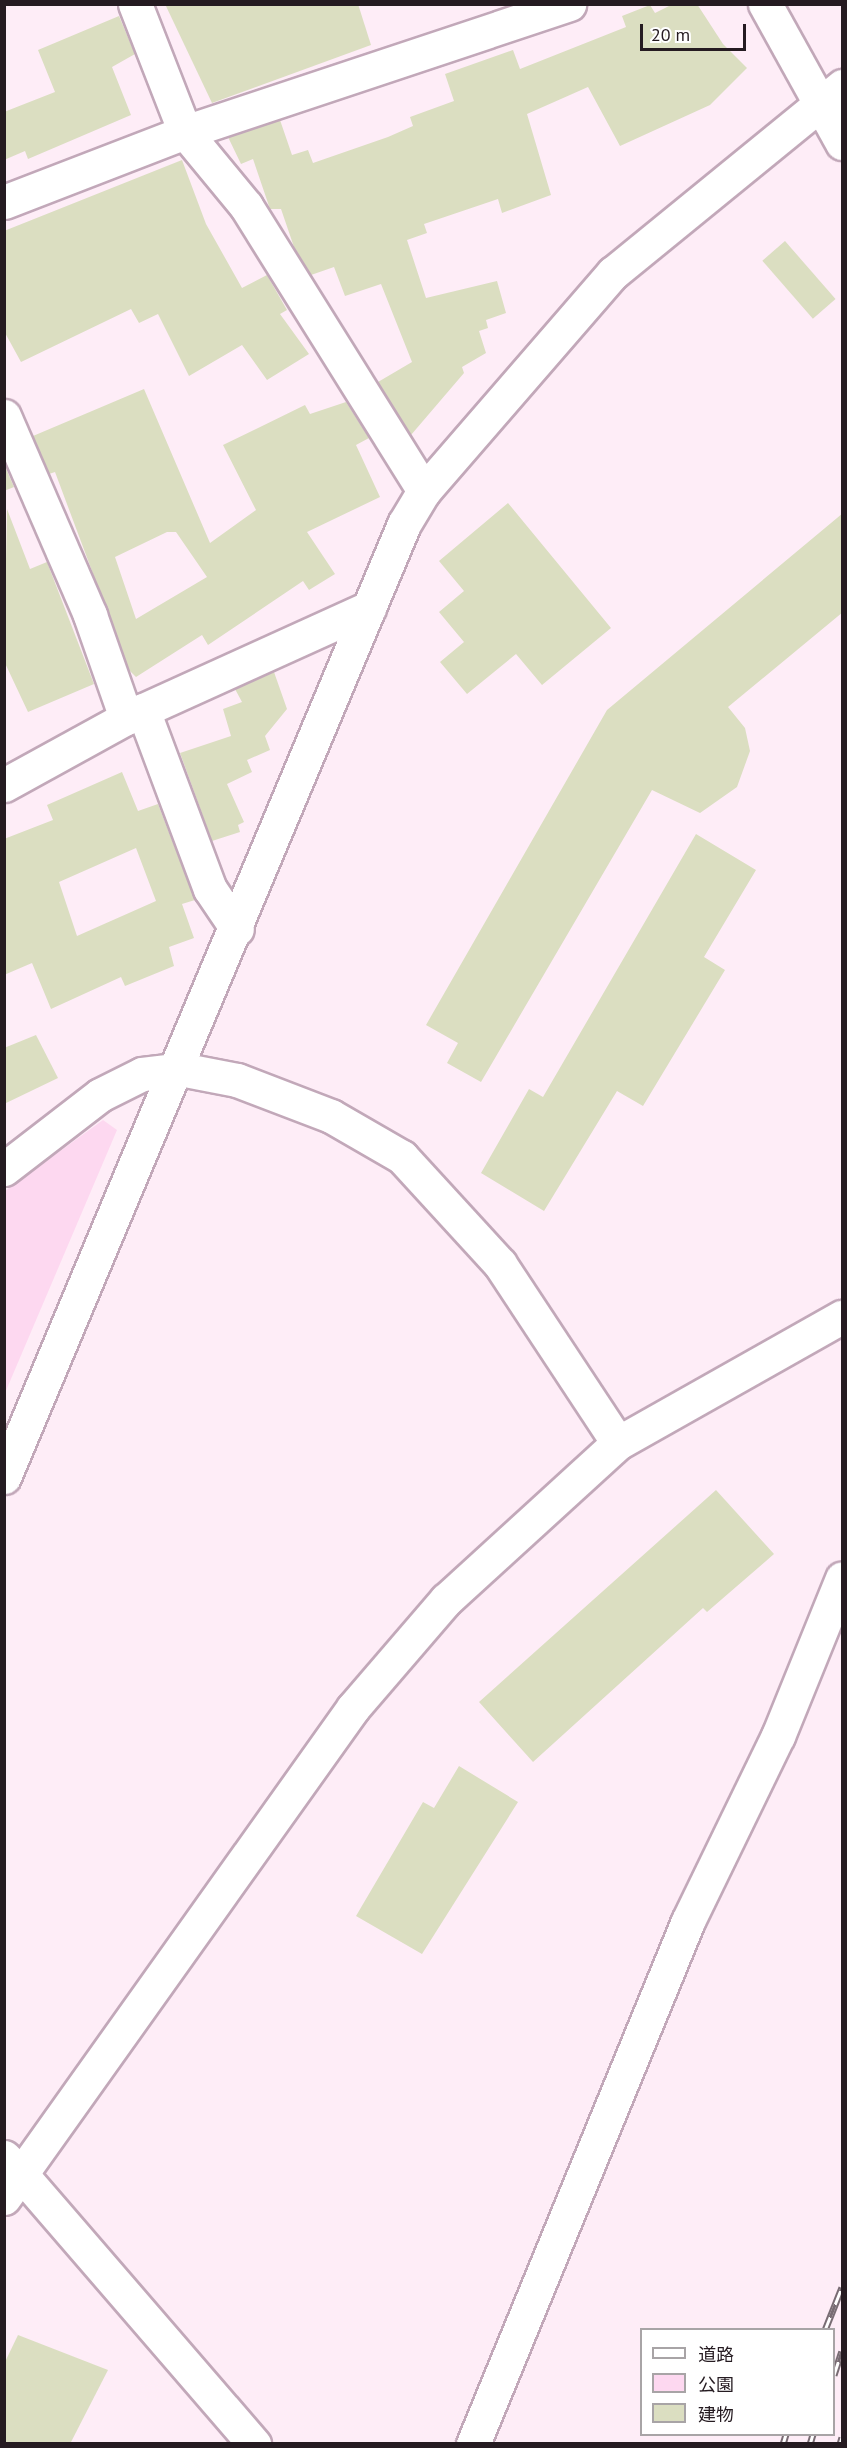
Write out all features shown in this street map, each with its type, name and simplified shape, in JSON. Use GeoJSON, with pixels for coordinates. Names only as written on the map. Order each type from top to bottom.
{"type":"FeatureCollection","features":[{"type":"Feature","properties":{"kind":"street"},"geometry":{"type":"LineString","coordinates":[[135,4],[185,132],[246,206],[424,491]]}},
{"type":"Feature","properties":{"kind":"street"},"geometry":{"type":"LineString","coordinates":[[4,202],[185,132],[569,4]]}},
{"type":"Feature","properties":{"kind":"street"},"geometry":{"type":"LineString","coordinates":[[765,4],[831,95],[843,142]]}},
{"type":"Feature","properties":{"kind":"street"},"geometry":{"type":"LineString","coordinates":[[4,1477],[180,1069],[404,524],[424,491],[613,273],[831,95]]}},
{"type":"Feature","properties":{"kind":"street"},"geometry":{"type":"LineString","coordinates":[[4,416],[210,889],[237,929]]}},
{"type":"Feature","properties":{"kind":"street"},"geometry":{"type":"LineString","coordinates":[[4,785],[135,714],[369,608]]}},
{"type":"Feature","properties":{"kind":"street"},"geometry":{"type":"LineString","coordinates":[[4,1168],[100,1095],[142,1074],[180,1069],[237,1080],[331,1116],[402,1157],[500,1264],[618,1443]]}},
{"type":"Feature","properties":{"kind":"street"},"geometry":{"type":"LineString","coordinates":[[254,2444],[9,2177],[353,1708],[446,1600],[618,1443],[843,1317]]}},
{"type":"Feature","properties":{"kind":"street"},"geometry":{"type":"LineString","coordinates":[[473,2444],[683,1932],[778,1737],[843,1578]]}},
{"type":"Feature","properties":{"kind":"green space"},"geometry":{"type":"Polygon","coordinates":[[[103,1120],[117,1130],[5,1393],[5,1191],[103,1120]]]}},
{"type":"Feature","properties":{"kind":"building"},"geometry":{"type":"Polygon","coordinates":[[[165,4],[358,4],[371,45],[212,103],[165,4]]]}},
{"type":"Feature","properties":{"kind":"building"},"geometry":{"type":"Polygon","coordinates":[[[673,4],[697,4],[723,44],[747,68],[710,105],[620,146],[588,87],[527,114],[551,195],[502,213],[498,199],[424,224],[427,233],[407,240],[426,298],[497,281],[506,313],[486,320],[488,328],[479,331],[486,353],[462,367],[464,373],[411,435],[378,382],[412,362],[381,284],[345,296],[334,267],[311,275],[294,247],[281,209],[270,209],[253,159],[241,164],[228,137],[280,120],[292,155],[308,150],[313,163],[388,137],[413,126],[410,117],[454,101],[445,74],[513,50],[520,69],[626,27],[622,16],[650,5],[655,13],[673,4]]]}},
{"type":"Feature","properties":{"kind":"building"},"geometry":{"type":"Polygon","coordinates":[[[119,16],[135,54],[112,67],[131,115],[28,159],[25,151],[4,160],[4,112],[55,92],[38,50],[119,16]]]}},
{"type":"Feature","properties":{"kind":"building"},"geometry":{"type":"Polygon","coordinates":[[[182,160],[206,224],[242,288],[267,275],[287,310],[280,314],[309,354],[267,380],[242,345],[189,376],[158,314],[139,323],[131,309],[21,362],[4,331],[4,231],[182,160]]]}},
{"type":"Feature","properties":{"kind":"building"},"geometry":{"type":"Polygon","coordinates":[[[785,241],[836,299],[813,319],[762,261],[785,241]]]}},
{"type":"Feature","properties":{"kind":"building"},"geometry":{"type":"Polygon","coordinates":[[[144,389],[210,543],[256,510],[223,445],[305,405],[310,414],[346,402],[369,438],[356,445],[380,497],[307,532],[335,574],[309,590],[303,581],[208,645],[202,635],[136,677],[129,670],[55,472],[49,474],[33,436],[144,389]],[[167,532],[115,557],[136,619],[207,577],[176,532],[167,532]]]}},
{"type":"Feature","properties":{"kind":"building"},"geometry":{"type":"Polygon","coordinates":[[[4,464],[14,487],[4,491],[4,464]]]}},
{"type":"Feature","properties":{"kind":"building"},"geometry":{"type":"Polygon","coordinates":[[[508,503],[611,628],[542,685],[516,654],[467,694],[440,662],[464,642],[439,612],[464,591],[439,561],[508,503]]]}},
{"type":"Feature","properties":{"kind":"building"},"geometry":{"type":"Polygon","coordinates":[[[7,509],[30,569],[47,562],[94,684],[28,712],[4,661],[7,509]]]}},
{"type":"Feature","properties":{"kind":"building"},"geometry":{"type":"Polygon","coordinates":[[[843,513],[843,612],[728,707],[745,728],[750,751],[737,787],[700,813],[652,790],[481,1082],[447,1063],[458,1043],[426,1025],[607,710],[843,513]]]}},
{"type":"Feature","properties":{"kind":"building"},"geometry":{"type":"Polygon","coordinates":[[[274,672],[287,709],[265,736],[270,750],[247,760],[252,772],[227,784],[244,822],[238,825],[240,832],[212,841],[180,753],[231,736],[223,709],[242,702],[235,689],[274,672]]]}},
{"type":"Feature","properties":{"kind":"building"},"geometry":{"type":"Polygon","coordinates":[[[122,772],[138,811],[158,804],[195,900],[182,904],[194,938],[169,947],[174,966],[125,986],[121,977],[51,1009],[32,963],[4,975],[4,839],[53,820],[47,805],[122,772]],[[136,848],[59,882],[77,936],[156,901],[136,848]]]}},
{"type":"Feature","properties":{"kind":"building"},"geometry":{"type":"Polygon","coordinates":[[[696,834],[756,870],[704,957],[725,970],[643,1106],[617,1091],[544,1211],[481,1173],[529,1089],[543,1097],[696,834]]]}},
{"type":"Feature","properties":{"kind":"building"},"geometry":{"type":"Polygon","coordinates":[[[36,1035],[58,1078],[4,1104],[4,1048],[36,1035]]]}},
{"type":"Feature","properties":{"kind":"building"},"geometry":{"type":"Polygon","coordinates":[[[716,1490],[774,1554],[707,1612],[703,1608],[533,1762],[479,1702],[716,1490]]]}},
{"type":"Feature","properties":{"kind":"building"},"geometry":{"type":"Polygon","coordinates":[[[459,1766],[518,1802],[422,1954],[356,1916],[423,1802],[434,1808],[459,1766]]]}},
{"type":"Feature","properties":{"kind":"building"},"geometry":{"type":"Polygon","coordinates":[[[18,2335],[108,2370],[70,2444],[4,2444],[4,2364],[18,2335]]]}},
{"type":"Feature","properties":{"kind":"railway"},"geometry":{"type":"LineString","coordinates":[[826,2328],[842,2287]]}},
{"type":"Feature","properties":{"kind":"railway"},"geometry":{"type":"LineString","coordinates":[[835,2372],[842,2351]]}},
{"type":"Feature","properties":{"kind":"railway"},"geometry":{"type":"LineString","coordinates":[[783,2444],[785,2436]]}},
{"type":"Feature","properties":{"kind":"railway"},"geometry":{"type":"LineString","coordinates":[[810,2444],[812,2436]]}},
{"type":"Feature","properties":{"kind":"railway"},"geometry":{"type":"LineString","coordinates":[[840,2444],[842,2437]]}}]}
